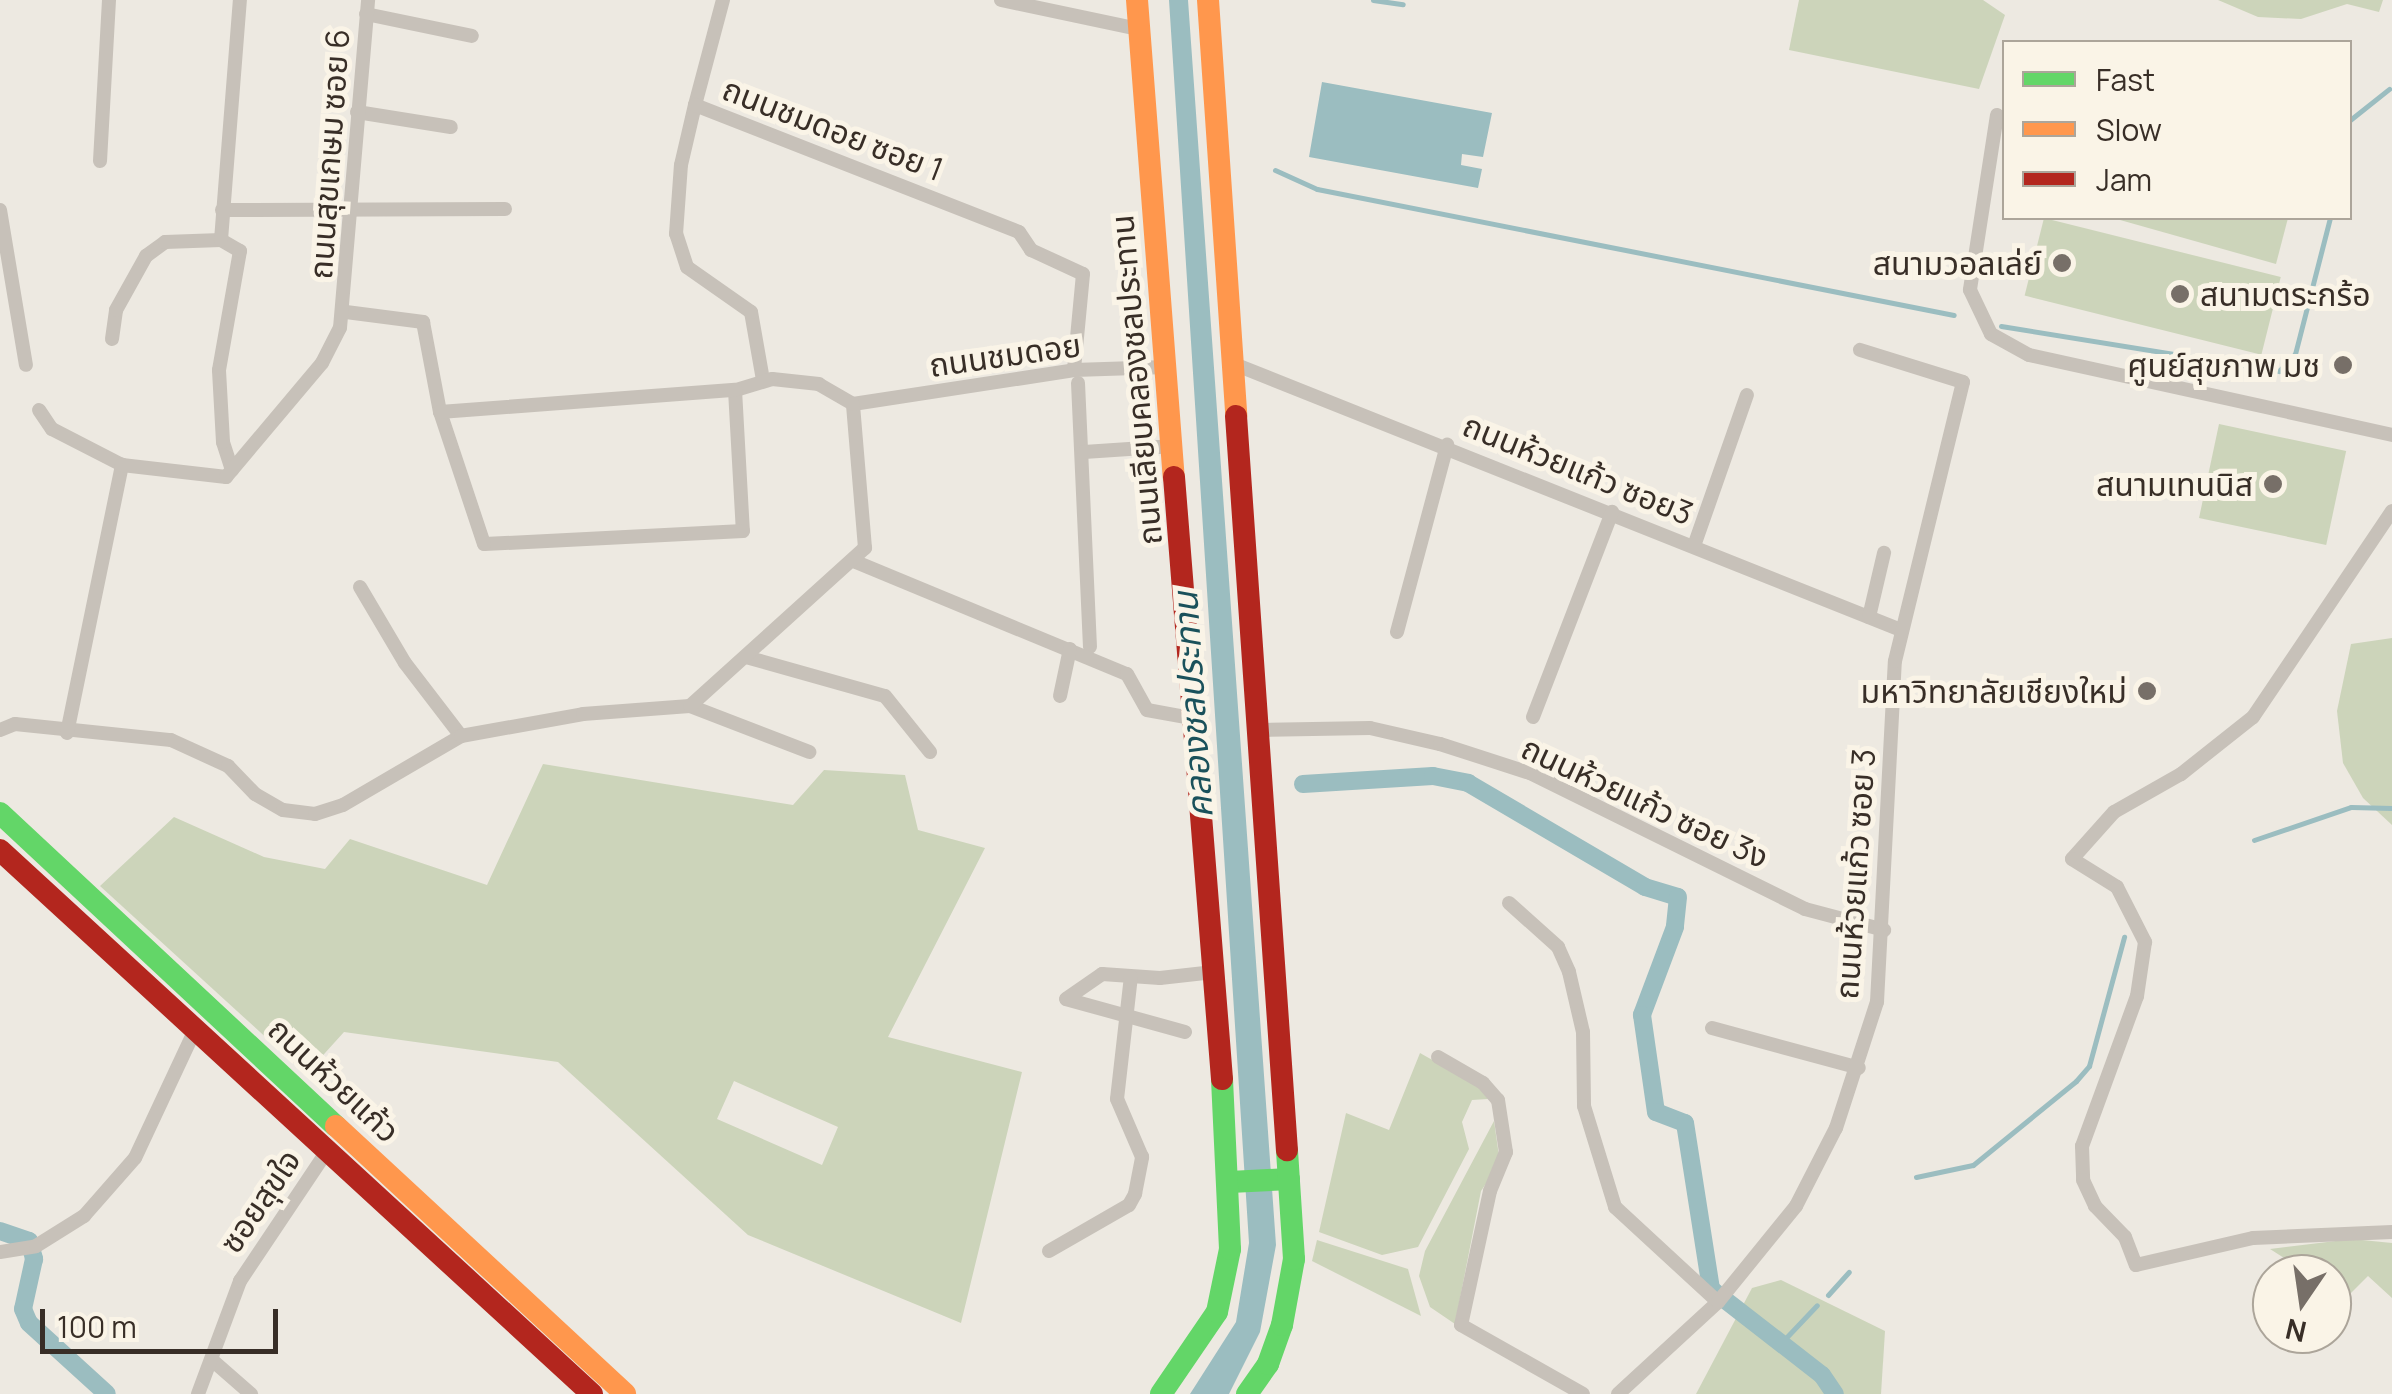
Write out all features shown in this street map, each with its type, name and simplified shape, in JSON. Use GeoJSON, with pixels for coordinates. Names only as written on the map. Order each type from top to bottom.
{"type":"FeatureCollection","features":[{"type":"Feature","properties":{"kind":"main road","name":"ถนนเลียบคลองชลประทาน"},"geometry":{"type":"LineString","coordinates":[[1137,0],[1198,720],[1214,972],[1236,1182],[1230,1249],[1217,1312],[1161,1394]]}},
{"type":"Feature","properties":{"kind":"main road"},"geometry":{"type":"LineString","coordinates":[[1208,0],[1261,730],[1289,1294],[1268,1364],[1247,1394]]}},
{"type":"Feature","properties":{"kind":"main road","name":"ถนนห้วยแก้ว"},"geometry":{"type":"LineString","coordinates":[[0,814],[624,1394]]}},
{"type":"Feature","properties":{"kind":"main road","name":"ถนนห้วยแก้ว"},"geometry":{"type":"LineString","coordinates":[[0,850],[592,1394]]}},
{"type":"Feature","properties":{"kind":"main road"},"geometry":{"type":"LineString","coordinates":[[327,1152],[343,1133]]}},
{"type":"Feature","properties":{"kind":"main road"},"geometry":{"type":"LineString","coordinates":[[1236,1182],[1284,1180]]}},
{"type":"Feature","properties":{"kind":"street"},"geometry":{"type":"LineString","coordinates":[[100,161],[109,0]]}},
{"type":"Feature","properties":{"kind":"street"},"geometry":{"type":"LineString","coordinates":[[221,240],[240,0]]}},
{"type":"Feature","properties":{"kind":"street"},"geometry":{"type":"LineString","coordinates":[[695,105],[723,0]]}},
{"type":"Feature","properties":{"kind":"street"},"geometry":{"type":"LineString","coordinates":[[1001,0],[1139,29]]}},
{"type":"Feature","properties":{"kind":"street"},"geometry":{"type":"LineString","coordinates":[[367,7],[472,36]]}},
{"type":"Feature","properties":{"kind":"street","name":"ถนนสุขเกษม ซอย 6"},"geometry":{"type":"LineString","coordinates":[[346,312],[348,207],[367,7]]}},
{"type":"Feature","properties":{"kind":"street","name":"ถนนชมดอย ซอย 1"},"geometry":{"type":"LineString","coordinates":[[763,380],[751,312],[687,267],[676,234],[681,164],[695,105],[1019,232],[1031,250],[1083,274],[1076,376]]}},
{"type":"Feature","properties":{"kind":"street"},"geometry":{"type":"LineString","coordinates":[[357,112],[451,126]]}},
{"type":"Feature","properties":{"kind":"street"},"geometry":{"type":"LineString","coordinates":[[1998,116],[1970,290],[1990,334],[2029,356],[2391,433]]}},
{"type":"Feature","properties":{"kind":"street"},"geometry":{"type":"LineString","coordinates":[[222,210],[505,209]]}},
{"type":"Feature","properties":{"kind":"street"},"geometry":{"type":"LineString","coordinates":[[0,210],[26,365]]}},
{"type":"Feature","properties":{"kind":"street"},"geometry":{"type":"LineString","coordinates":[[112,339],[116,310],[146,256],[165,242],[221,240],[240,251],[219,370],[223,442],[232,470]]}},
{"type":"Feature","properties":{"kind":"street"},"geometry":{"type":"LineString","coordinates":[[39,410],[52,429],[122,466],[226,477],[322,362],[346,312],[422,322],[440,412],[484,544],[743,531],[734,390]]}},
{"type":"Feature","properties":{"kind":"street","name":"ถนนห้วยแก้ว ซอย 3"},"geometry":{"type":"LineString","coordinates":[[1622,1393],[1718,1302],[1796,1206],[1859,1068],[1877,1002],[1900,630],[1963,382],[1860,350]]}},
{"type":"Feature","properties":{"kind":"street","name":"ถนนห้วยแก้ว ซอย3"},"geometry":{"type":"LineString","coordinates":[[1234,364],[1446,445],[1900,630]]}},
{"type":"Feature","properties":{"kind":"street","name":"ถนนชมดอย"},"geometry":{"type":"LineString","coordinates":[[852,404],[1166,367]]}},
{"type":"Feature","properties":{"kind":"street"},"geometry":{"type":"LineString","coordinates":[[1076,376],[1084,452],[1090,647]]}},
{"type":"Feature","properties":{"kind":"street"},"geometry":{"type":"LineString","coordinates":[[440,412],[734,390],[763,380],[820,384],[852,404],[866,535],[856,562],[690,706]]}},
{"type":"Feature","properties":{"kind":"street"},"geometry":{"type":"LineString","coordinates":[[1694,546],[1747,395]]}},
{"type":"Feature","properties":{"kind":"street"},"geometry":{"type":"LineString","coordinates":[[1397,632],[1446,445]]}},
{"type":"Feature","properties":{"kind":"street"},"geometry":{"type":"LineString","coordinates":[[1084,452],[1174,446]]}},
{"type":"Feature","properties":{"kind":"street"},"geometry":{"type":"LineString","coordinates":[[67,734],[122,466]]}},
{"type":"Feature","properties":{"kind":"street"},"geometry":{"type":"LineString","coordinates":[[2392,510],[2253,717],[2181,774],[2114,812],[2072,859],[2117,887],[2145,942],[2137,996],[2082,1146],[2083,1180],[2095,1206],[2125,1238],[2136,1265],[2253,1238],[2392,1232]]}},
{"type":"Feature","properties":{"kind":"street"},"geometry":{"type":"LineString","coordinates":[[1533,717],[1612,512]]}},
{"type":"Feature","properties":{"kind":"street"},"geometry":{"type":"LineString","coordinates":[[1868,617],[1884,553]]}},
{"type":"Feature","properties":{"kind":"street"},"geometry":{"type":"LineString","coordinates":[[856,562],[1128,674],[1147,710],[1198,720]]}},
{"type":"Feature","properties":{"kind":"street"},"geometry":{"type":"LineString","coordinates":[[360,587],[405,664],[461,736]]}},
{"type":"Feature","properties":{"kind":"street"},"geometry":{"type":"LineString","coordinates":[[1060,696],[1070,649]]}},
{"type":"Feature","properties":{"kind":"street"},"geometry":{"type":"LineString","coordinates":[[746,657],[885,696],[930,752]]}},
{"type":"Feature","properties":{"kind":"street"},"geometry":{"type":"LineString","coordinates":[[0,730],[15,724],[67,734],[172,740],[228,766],[255,794],[283,810],[315,814],[343,806],[461,736],[583,714],[690,706],[809,752]]}},
{"type":"Feature","properties":{"kind":"street","name":"ถนนห้วยแก้ว ซอย 3ง"},"geometry":{"type":"LineString","coordinates":[[1261,730],[1370,728],[1530,773],[1805,909],[1884,930]]}},
{"type":"Feature","properties":{"kind":"street"},"geometry":{"type":"LineString","coordinates":[[1509,904],[1558,947],[1569,972],[1583,1032],[1584,1106],[1615,1207],[1718,1302]]}},
{"type":"Feature","properties":{"kind":"street"},"geometry":{"type":"LineString","coordinates":[[1186,1032],[1127,1019],[1066,999],[1102,974],[1132,977],[1214,972]]}},
{"type":"Feature","properties":{"kind":"street"},"geometry":{"type":"LineString","coordinates":[[1049,1251],[1128,1205],[1134,1194],[1142,1157],[1118,1099],[1132,977]]}},
{"type":"Feature","properties":{"kind":"street"},"geometry":{"type":"LineString","coordinates":[[1712,1028],[1859,1068]]}},
{"type":"Feature","properties":{"kind":"street"},"geometry":{"type":"LineString","coordinates":[[0,1252],[29,1250],[84,1216],[135,1158],[195,1030]]}},
{"type":"Feature","properties":{"kind":"street"},"geometry":{"type":"LineString","coordinates":[[1438,1056],[1483,1083],[1498,1100],[1506,1152],[1490,1192],[1462,1326],[1583,1394]]}},
{"type":"Feature","properties":{"kind":"street","name":"ซอยสุขใจ"},"geometry":{"type":"LineString","coordinates":[[198,1394],[240,1281],[327,1152]]}},
{"type":"Feature","properties":{"kind":"street"},"geometry":{"type":"LineString","coordinates":[[212,1360],[251,1394]]}},
{"type":"Feature","properties":{"kind":"green space"},"geometry":{"type":"Polygon","coordinates":[[[1799,0],[1983,0],[2005,15],[1979,89],[1789,50],[1799,0]]]}},
{"type":"Feature","properties":{"kind":"green space"},"geometry":{"type":"Polygon","coordinates":[[[2218,0],[2383,0],[2379,12],[2347,4],[2301,19],[2258,17],[2218,0]]]}},
{"type":"Feature","properties":{"kind":"green space","name":"สนามตระกร้อ"},"geometry":{"type":"Polygon","coordinates":[[[2044,220],[2281,277],[2261,355],[2025,296],[2044,220]]]}},
{"type":"Feature","properties":{"kind":"green space"},"geometry":{"type":"Polygon","coordinates":[[[2120,220],[2287,220],[2276,264],[2120,220]]]}},
{"type":"Feature","properties":{"kind":"green space","name":"สนามเทนนิส"},"geometry":{"type":"Polygon","coordinates":[[[2219,424],[2346,451],[2326,545],[2199,518],[2219,424]]]}},
{"type":"Feature","properties":{"kind":"green space"},"geometry":{"type":"Polygon","coordinates":[[[2392,638],[2392,825],[2363,798],[2343,763],[2337,711],[2351,644],[2392,638]]]}},
{"type":"Feature","properties":{"kind":"green space"},"geometry":{"type":"Polygon","coordinates":[[[543,764],[793,805],[824,770],[905,775],[918,830],[985,848],[888,1037],[1022,1072],[961,1323],[748,1235],[558,1062],[344,1032],[306,1074],[100,886],[174,817],[264,857],[325,869],[350,839],[487,885],[543,764]],[[734,1081],[717,1119],[822,1165],[838,1127],[734,1081]]]}},
{"type":"Feature","properties":{"kind":"green space"},"geometry":{"type":"Polygon","coordinates":[[[1420,1053],[1480,1087],[1488,1099],[1472,1100],[1462,1122],[1469,1149],[1418,1247],[1382,1255],[1319,1232],[1346,1113],[1389,1130],[1420,1053]]]}},
{"type":"Feature","properties":{"kind":"green space"},"geometry":{"type":"Polygon","coordinates":[[[1494,1121],[1500,1163],[1481,1191],[1455,1324],[1430,1307],[1419,1276],[1425,1251],[1494,1121]]]}},
{"type":"Feature","properties":{"kind":"green space"},"geometry":{"type":"Polygon","coordinates":[[[2352,1239],[2392,1243],[2392,1298],[2368,1276],[2352,1292],[2352,1254],[2278,1254],[2270,1249],[2352,1239]]]}},
{"type":"Feature","properties":{"kind":"green space"},"geometry":{"type":"Polygon","coordinates":[[[1317,1240],[1408,1269],[1421,1316],[1312,1261],[1317,1240]]]}},
{"type":"Feature","properties":{"kind":"green space"},"geometry":{"type":"Polygon","coordinates":[[[1781,1280],[1885,1331],[1881,1394],[1696,1394],[1752,1288],[1781,1280]]]}},
{"type":"Feature","properties":{"kind":"water"},"geometry":{"type":"Polygon","coordinates":[[[1169,0],[1188,0],[1276,1245],[1260,1332],[1229,1394],[1190,1394],[1236,1322],[1249,1243],[1169,0]]]}},
{"type":"Feature","properties":{"kind":"water"},"geometry":{"type":"Polygon","coordinates":[[[1322,82],[1492,113],[1483,157],[1462,154],[1461,165],[1482,169],[1478,188],[1309,157],[1322,82]]]}},
{"type":"Feature","properties":{"kind":"waterway"},"geometry":{"type":"LineString","coordinates":[[1373,0],[1403,4]]}},
{"type":"Feature","properties":{"kind":"waterway"},"geometry":{"type":"LineString","coordinates":[[2352,118],[2389,89]]}},
{"type":"Feature","properties":{"kind":"waterway"},"geometry":{"type":"LineString","coordinates":[[1275,170],[1317,189],[1954,315]]}},
{"type":"Feature","properties":{"kind":"waterway"},"geometry":{"type":"LineString","coordinates":[[2001,326],[2279,371],[2295,354],[2329,220]]}},
{"type":"Feature","properties":{"kind":"waterway"},"geometry":{"type":"LineString","coordinates":[[1303,784],[1433,776],[1468,783],[1645,887],[1678,897],[1675,927],[1642,1015],[1656,1112],[1685,1123],[1711,1289],[1822,1375],[1835,1394]]}},
{"type":"Feature","properties":{"kind":"waterway"},"geometry":{"type":"LineString","coordinates":[[2254,840],[2351,807],[2392,808]]}},
{"type":"Feature","properties":{"kind":"waterway"},"geometry":{"type":"LineString","coordinates":[[1916,1177],[1973,1165],[2076,1081],[2089,1066],[2124,937]]}},
{"type":"Feature","properties":{"kind":"waterway"},"geometry":{"type":"LineString","coordinates":[[0,1231],[29,1241],[34,1259],[23,1309],[29,1323],[107,1394]]}},
{"type":"Feature","properties":{"kind":"waterway"},"geometry":{"type":"LineString","coordinates":[[1828,1295],[1849,1272]]}},
{"type":"Feature","properties":{"kind":"waterway"},"geometry":{"type":"LineString","coordinates":[[1781,1343],[1817,1305]]}},
{"type":"Feature","properties":{"kind":"traffic: fast"},"geometry":{"type":"LineString","coordinates":[[0,813],[336,1126]]}},
{"type":"Feature","properties":{"kind":"traffic: fast"},"geometry":{"type":"LineString","coordinates":[[1161,1394],[1217,1312],[1230,1249],[1222,1079]]}},
{"type":"Feature","properties":{"kind":"traffic: fast"},"geometry":{"type":"LineString","coordinates":[[1247,1394],[1268,1364],[1282,1325],[1294,1259],[1287,1150]]}},
{"type":"Feature","properties":{"kind":"traffic: fast"},"geometry":{"type":"LineString","coordinates":[[1230,1182],[1289,1179]]}},
{"type":"Feature","properties":{"kind":"traffic: slow"},"geometry":{"type":"LineString","coordinates":[[1137,0],[1174,477]]}},
{"type":"Feature","properties":{"kind":"traffic: slow"},"geometry":{"type":"LineString","coordinates":[[1208,0],[1236,416]]}},
{"type":"Feature","properties":{"kind":"traffic: slow"},"geometry":{"type":"LineString","coordinates":[[336,1126],[625,1394]]}},
{"type":"Feature","properties":{"kind":"traffic: jam"},"geometry":{"type":"LineString","coordinates":[[1236,416],[1287,1150]]}},
{"type":"Feature","properties":{"kind":"traffic: jam"},"geometry":{"type":"LineString","coordinates":[[1174,477],[1222,1079]]}},
{"type":"Feature","properties":{"kind":"traffic: jam"},"geometry":{"type":"LineString","coordinates":[[0,850],[592,1394]]}},
{"type":"Feature","properties":{"kind":"place","name":"สนามวอลเล่ย์"},"geometry":{"type":"Point","coordinates":[2062,263]}},
{"type":"Feature","properties":{"kind":"place","name":"สนามตระกร้อ"},"geometry":{"type":"Point","coordinates":[2180,294]}},
{"type":"Feature","properties":{"kind":"place","name":"ศูนย์สุขภาพ มช"},"geometry":{"type":"Point","coordinates":[2343,365]}},
{"type":"Feature","properties":{"kind":"place","name":"สนามเทนนิส"},"geometry":{"type":"Point","coordinates":[2273,484]}},
{"type":"Feature","properties":{"kind":"place","name":"มหาวิทยาลัยเชียงใหม่"},"geometry":{"type":"Point","coordinates":[2147,691]}},
{"type":"Feature","properties":{"kind":"water label","name":"คลองชลประทาน"},"geometry":{"type":"Point","coordinates":[1192,705]}}]}
